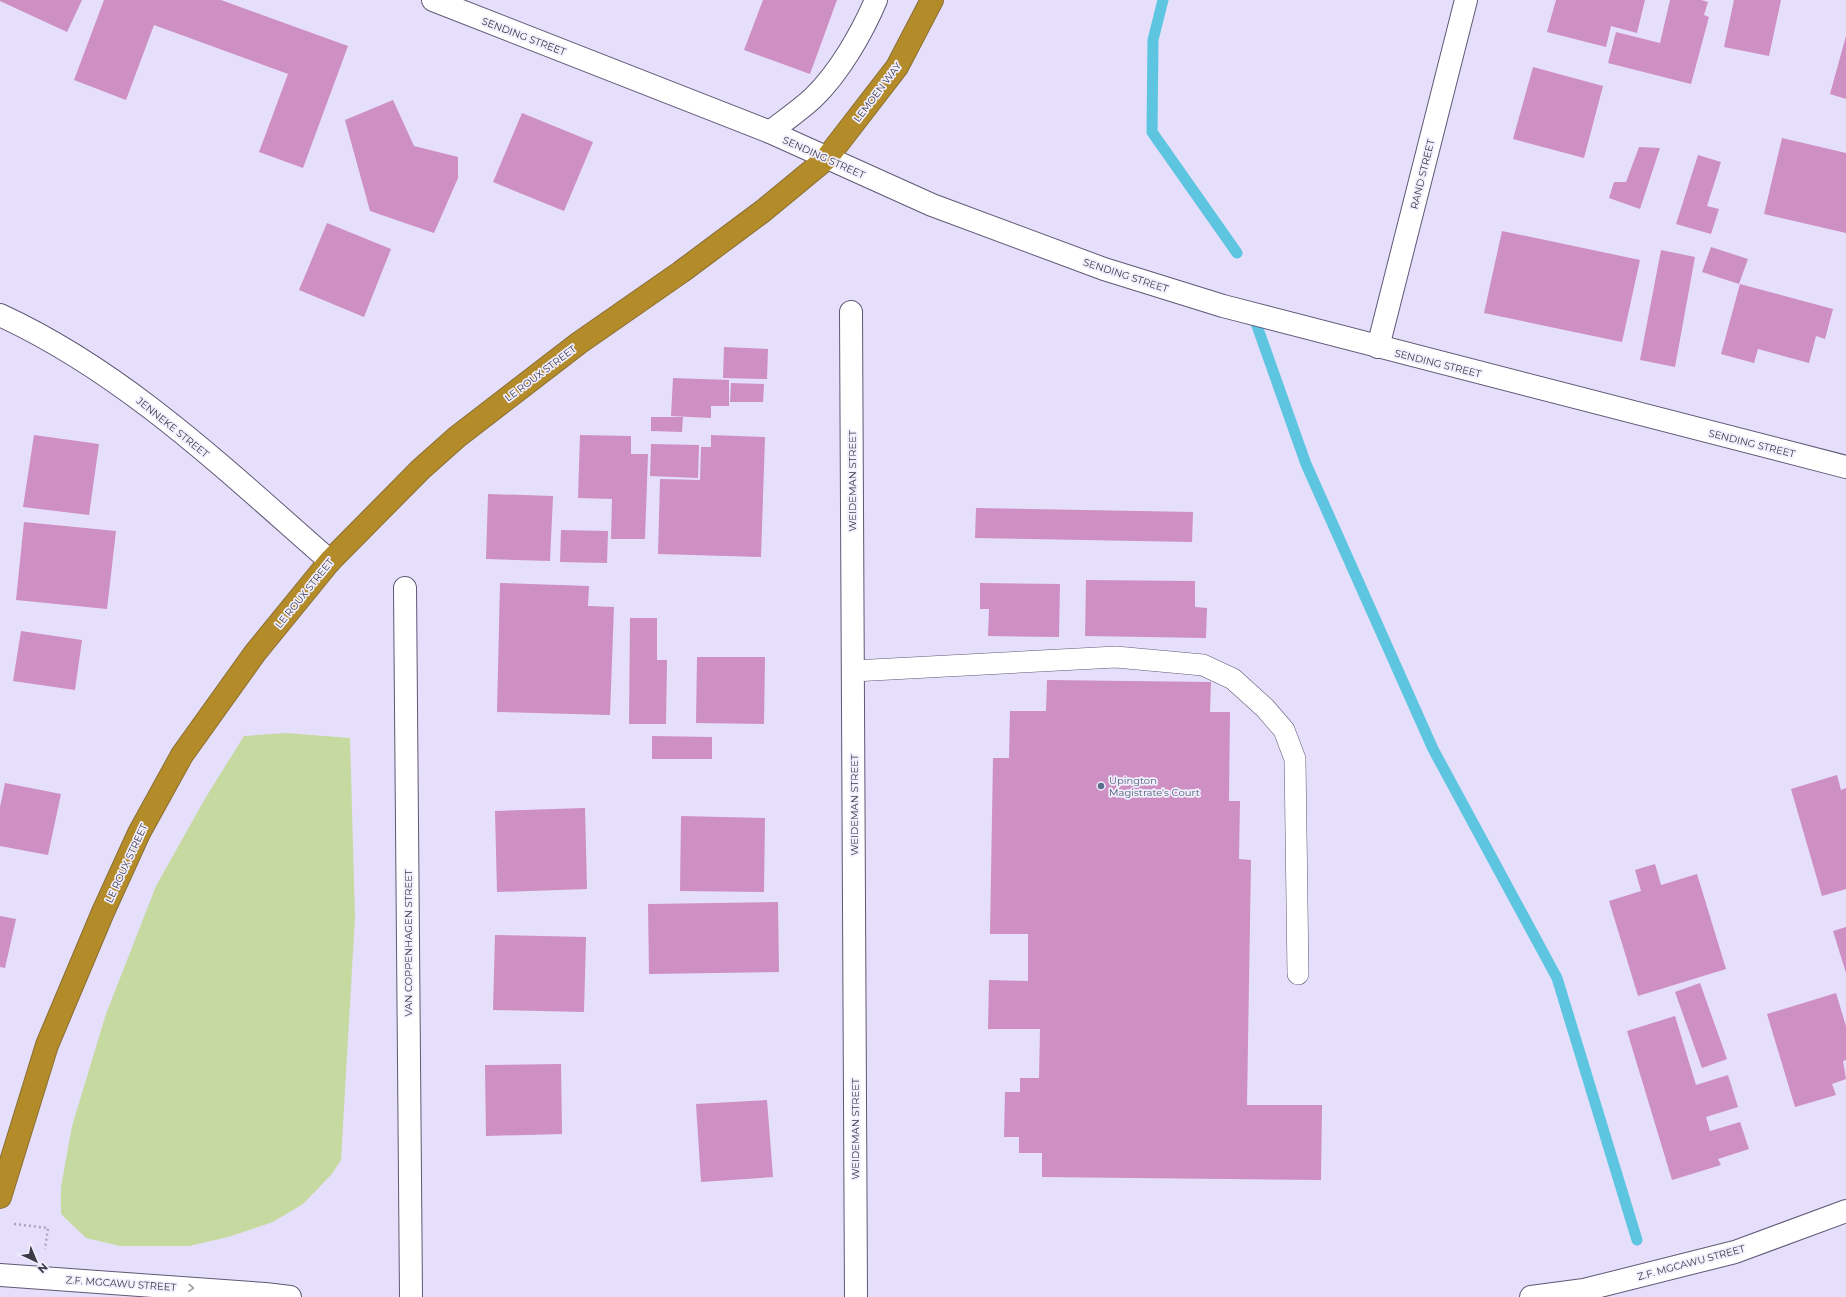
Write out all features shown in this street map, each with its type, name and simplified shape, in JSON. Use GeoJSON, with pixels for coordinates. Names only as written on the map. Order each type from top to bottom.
{"type":"FeatureCollection","features":[{"type":"Feature","properties":{"kind":"highway","name":"LEMOEN WAY"},"geometry":{"type":"LineString","coordinates":[[826,159],[897,67],[932,0]]}},
{"type":"Feature","properties":{"kind":"highway","name":"LE ROUX STREET"},"geometry":{"type":"LineString","coordinates":[[0,1197],[47,1045],[102,912],[139,833],[182,756],[255,653],[330,561],[421,469],[463,432],[579,343],[681,272],[763,211],[826,159]]}},
{"type":"Feature","properties":{"kind":"street","name":"SENDING STREET"},"geometry":{"type":"LineString","coordinates":[[433,0],[770,132],[826,159],[932,204],[1104,269],[1223,306],[1378,348],[1846,467]]}},
{"type":"Feature","properties":{"kind":"street"},"geometry":{"type":"LineString","coordinates":[[770,132],[822,88],[848,51],[876,0]]}},
{"type":"Feature","properties":{"kind":"street","name":"RAND STREET"},"geometry":{"type":"LineString","coordinates":[[1378,348],[1466,0]]}},
{"type":"Feature","properties":{"kind":"street","name":"WEIDEMAN STREET"},"geometry":{"type":"LineString","coordinates":[[851,312],[856,1297]]}},
{"type":"Feature","properties":{"kind":"street","name":"JENNEKE STREET"},"geometry":{"type":"LineString","coordinates":[[0,315],[55,343],[126,389],[197,445],[330,561]]}},
{"type":"Feature","properties":{"kind":"street","name":"VAN COPPENHAGEN STREET"},"geometry":{"type":"LineString","coordinates":[[405,588],[411,1297]]}},
{"type":"Feature","properties":{"kind":"street","name":"Z.F. MGCAWU STREET"},"geometry":{"type":"LineString","coordinates":[[1531,1297],[1584,1290],[1735,1252],[1846,1211]]}},
{"type":"Feature","properties":{"kind":"street","name":"Z.F. MGCAWU STREET"},"geometry":{"type":"LineString","coordinates":[[0,1275],[290,1297]]}},
{"type":"Feature","properties":{"kind":"lane"},"geometry":{"type":"LineString","coordinates":[[853,671],[1116,657],[1203,666],[1233,679],[1265,708],[1284,730],[1295,759],[1298,974]]}},
{"type":"Feature","properties":{"kind":"path"},"geometry":{"type":"LineString","coordinates":[[7,1224],[48,1228],[40,1277]]}},
{"type":"Feature","properties":{"kind":"green space"},"geometry":{"type":"Polygon","coordinates":[[[286,733],[350,738],[355,917],[341,1160],[331,1175],[303,1204],[273,1222],[228,1237],[189,1246],[120,1246],[86,1238],[61,1214],[61,1187],[72,1126],[106,1014],[156,886],[206,797],[244,736],[286,733]]]}},
{"type":"Feature","properties":{"kind":"building"},"geometry":{"type":"Polygon","coordinates":[[[0,0],[82,0],[67,32],[0,0]]]}},
{"type":"Feature","properties":{"kind":"building"},"geometry":{"type":"Polygon","coordinates":[[[104,0],[221,0],[348,46],[303,168],[259,152],[288,74],[154,25],[126,100],[74,80],[104,0]]]}},
{"type":"Feature","properties":{"kind":"building"},"geometry":{"type":"Polygon","coordinates":[[[763,0],[837,0],[810,74],[744,50],[763,0]]]}},
{"type":"Feature","properties":{"kind":"building"},"geometry":{"type":"Polygon","coordinates":[[[1556,0],[1645,0],[1637,33],[1611,26],[1606,47],[1547,32],[1556,0]]]}},
{"type":"Feature","properties":{"kind":"building"},"geometry":{"type":"Polygon","coordinates":[[[1670,0],[1701,0],[1708,2],[1704,15],[1709,17],[1691,84],[1608,63],[1616,32],[1660,43],[1670,0]]]}},
{"type":"Feature","properties":{"kind":"building"},"geometry":{"type":"Polygon","coordinates":[[[1734,0],[1781,0],[1769,56],[1724,47],[1734,0]]]}},
{"type":"Feature","properties":{"kind":"building"},"geometry":{"type":"Polygon","coordinates":[[[1846,36],[1846,99],[1830,94],[1846,36]]]}},
{"type":"Feature","properties":{"kind":"building"},"geometry":{"type":"Polygon","coordinates":[[[1533,67],[1603,86],[1584,158],[1513,139],[1533,67]]]}},
{"type":"Feature","properties":{"kind":"building"},"geometry":{"type":"Polygon","coordinates":[[[393,100],[414,146],[458,157],[458,178],[434,233],[370,211],[345,120],[393,100]]]}},
{"type":"Feature","properties":{"kind":"building"},"geometry":{"type":"Polygon","coordinates":[[[522,113],[593,142],[564,211],[493,182],[522,113]]]}},
{"type":"Feature","properties":{"kind":"building"},"geometry":{"type":"Polygon","coordinates":[[[1782,138],[1846,153],[1846,233],[1764,214],[1782,138]]]}},
{"type":"Feature","properties":{"kind":"building"},"geometry":{"type":"Polygon","coordinates":[[[1639,147],[1660,148],[1640,209],[1609,198],[1614,182],[1626,182],[1639,147]]]}},
{"type":"Feature","properties":{"kind":"building"},"geometry":{"type":"Polygon","coordinates":[[[1698,155],[1721,162],[1707,206],[1719,209],[1711,234],[1676,224],[1698,155]]]}},
{"type":"Feature","properties":{"kind":"building"},"geometry":{"type":"Polygon","coordinates":[[[327,223],[391,249],[364,317],[299,290],[327,223]]]}},
{"type":"Feature","properties":{"kind":"building"},"geometry":{"type":"Polygon","coordinates":[[[1502,231],[1640,260],[1622,342],[1484,313],[1502,231]]]}},
{"type":"Feature","properties":{"kind":"building"},"geometry":{"type":"Polygon","coordinates":[[[1711,247],[1748,259],[1739,284],[1702,272],[1711,247]]]}},
{"type":"Feature","properties":{"kind":"building"},"geometry":{"type":"Polygon","coordinates":[[[1661,250],[1695,257],[1675,367],[1640,360],[1661,250]]]}},
{"type":"Feature","properties":{"kind":"building"},"geometry":{"type":"Polygon","coordinates":[[[1740,284],[1833,309],[1825,339],[1816,336],[1809,363],[1758,349],[1754,363],[1721,354],[1740,284]]]}},
{"type":"Feature","properties":{"kind":"building"},"geometry":{"type":"Polygon","coordinates":[[[724,347],[768,349],[767,379],[723,378],[724,347]]]}},
{"type":"Feature","properties":{"kind":"building"},"geometry":{"type":"Polygon","coordinates":[[[673,378],[729,380],[729,406],[711,406],[711,418],[671,416],[673,378]]]}},
{"type":"Feature","properties":{"kind":"building"},"geometry":{"type":"Polygon","coordinates":[[[731,383],[764,384],[763,402],[730,402],[731,383]]]}},
{"type":"Feature","properties":{"kind":"building"},"geometry":{"type":"Polygon","coordinates":[[[651,417],[683,417],[682,432],[651,431],[651,417]]]}},
{"type":"Feature","properties":{"kind":"building"},"geometry":{"type":"Polygon","coordinates":[[[34,435],[99,444],[89,515],[23,507],[34,435]]]}},
{"type":"Feature","properties":{"kind":"building"},"geometry":{"type":"Polygon","coordinates":[[[580,435],[631,436],[631,454],[648,454],[645,539],[611,539],[612,499],[578,498],[580,435]]]}},
{"type":"Feature","properties":{"kind":"building"},"geometry":{"type":"Polygon","coordinates":[[[711,435],[765,437],[761,557],[658,554],[660,479],[700,480],[701,447],[711,447],[711,435]]]}},
{"type":"Feature","properties":{"kind":"building"},"geometry":{"type":"Polygon","coordinates":[[[651,444],[699,445],[698,478],[650,476],[651,444]]]}},
{"type":"Feature","properties":{"kind":"building"},"geometry":{"type":"Polygon","coordinates":[[[488,494],[553,496],[550,561],[486,559],[488,494]]]}},
{"type":"Feature","properties":{"kind":"building"},"geometry":{"type":"Polygon","coordinates":[[[976,508],[1193,512],[1192,542],[975,538],[976,508]]]}},
{"type":"Feature","properties":{"kind":"building"},"geometry":{"type":"Polygon","coordinates":[[[24,522],[116,531],[107,609],[16,600],[24,522]]]}},
{"type":"Feature","properties":{"kind":"building"},"geometry":{"type":"Polygon","coordinates":[[[561,530],[608,531],[607,563],[560,562],[561,530]]]}},
{"type":"Feature","properties":{"kind":"building"},"geometry":{"type":"Polygon","coordinates":[[[1086,580],[1195,581],[1195,607],[1207,608],[1206,638],[1085,636],[1086,580]]]}},
{"type":"Feature","properties":{"kind":"building"},"geometry":{"type":"Polygon","coordinates":[[[500,583],[589,586],[588,606],[614,607],[610,715],[497,712],[500,583]]]}},
{"type":"Feature","properties":{"kind":"building"},"geometry":{"type":"Polygon","coordinates":[[[980,583],[1060,584],[1059,637],[988,636],[989,609],[980,609],[980,583]]]}},
{"type":"Feature","properties":{"kind":"building"},"geometry":{"type":"Polygon","coordinates":[[[630,618],[657,618],[657,660],[667,660],[666,724],[629,724],[630,618]]]}},
{"type":"Feature","properties":{"kind":"building"},"geometry":{"type":"Polygon","coordinates":[[[21,631],[82,640],[75,690],[13,681],[21,631]]]}},
{"type":"Feature","properties":{"kind":"building"},"geometry":{"type":"Polygon","coordinates":[[[697,657],[765,657],[764,724],[696,723],[697,657]]]}},
{"type":"Feature","properties":{"kind":"building"},"geometry":{"type":"Polygon","coordinates":[[[1047,680],[1211,682],[1210,712],[1230,712],[1229,801],[1240,801],[1239,859],[1251,860],[1247,1105],[1322,1105],[1321,1180],[1042,1177],[1042,1153],[1019,1153],[1019,1137],[1004,1137],[1005,1092],[1020,1092],[1020,1078],[1039,1078],[1040,1029],[988,1029],[989,980],[1028,981],[1028,934],[990,934],[993,758],[1009,758],[1010,711],[1046,711],[1047,680]]]}},
{"type":"Feature","properties":{"kind":"building"},"geometry":{"type":"Polygon","coordinates":[[[652,736],[712,737],[712,759],[652,759],[652,736]]]}},
{"type":"Feature","properties":{"kind":"building"},"geometry":{"type":"Polygon","coordinates":[[[1837,775],[1841,790],[1846,788],[1846,889],[1822,896],[1791,789],[1837,775]]]}},
{"type":"Feature","properties":{"kind":"building"},"geometry":{"type":"Polygon","coordinates":[[[5,783],[61,794],[48,855],[0,846],[0,807],[5,783]]]}},
{"type":"Feature","properties":{"kind":"building"},"geometry":{"type":"Polygon","coordinates":[[[585,808],[587,889],[497,892],[495,811],[585,808]]]}},
{"type":"Feature","properties":{"kind":"building"},"geometry":{"type":"Polygon","coordinates":[[[681,816],[765,818],[764,892],[680,891],[681,816]]]}},
{"type":"Feature","properties":{"kind":"building"},"geometry":{"type":"Polygon","coordinates":[[[1655,864],[1661,885],[1697,874],[1726,969],[1638,996],[1609,901],[1641,891],[1635,870],[1655,864]]]}},
{"type":"Feature","properties":{"kind":"building"},"geometry":{"type":"Polygon","coordinates":[[[778,902],[779,972],[649,974],[648,904],[778,902]]]}},
{"type":"Feature","properties":{"kind":"building"},"geometry":{"type":"Polygon","coordinates":[[[0,916],[16,919],[5,968],[0,967],[0,916]]]}},
{"type":"Feature","properties":{"kind":"building"},"geometry":{"type":"Polygon","coordinates":[[[1846,927],[1846,973],[1833,931],[1846,927]]]}},
{"type":"Feature","properties":{"kind":"building"},"geometry":{"type":"Polygon","coordinates":[[[495,935],[586,937],[584,1012],[493,1010],[495,935]]]}},
{"type":"Feature","properties":{"kind":"building"},"geometry":{"type":"Polygon","coordinates":[[[1700,983],[1727,1059],[1702,1068],[1675,992],[1700,983]]]}},
{"type":"Feature","properties":{"kind":"building"},"geometry":{"type":"Polygon","coordinates":[[[1836,993],[1846,1026],[1846,1060],[1843,1061],[1846,1079],[1832,1084],[1836,1095],[1795,1107],[1767,1014],[1836,993]]]}},
{"type":"Feature","properties":{"kind":"building"},"geometry":{"type":"Polygon","coordinates":[[[1675,1016],[1696,1085],[1728,1075],[1738,1107],[1706,1117],[1710,1131],[1740,1122],[1749,1149],[1718,1159],[1721,1165],[1672,1180],[1627,1031],[1675,1016]]]}},
{"type":"Feature","properties":{"kind":"building"},"geometry":{"type":"Polygon","coordinates":[[[561,1064],[562,1134],[486,1136],[485,1065],[561,1064]]]}},
{"type":"Feature","properties":{"kind":"building"},"geometry":{"type":"Polygon","coordinates":[[[767,1100],[773,1177],[701,1182],[696,1104],[767,1100]]]}},
{"type":"Feature","properties":{"kind":"waterway"},"geometry":{"type":"LineString","coordinates":[[1163,0],[1153,40],[1152,132],[1237,253]]}},
{"type":"Feature","properties":{"kind":"waterway"},"geometry":{"type":"LineString","coordinates":[[1256,323],[1306,464],[1433,749],[1557,978],[1637,1240]]}},
{"type":"Feature","properties":{"kind":"place","name":"Upington Magistrate's Court"},"geometry":{"type":"Point","coordinates":[1101,786]}}]}
